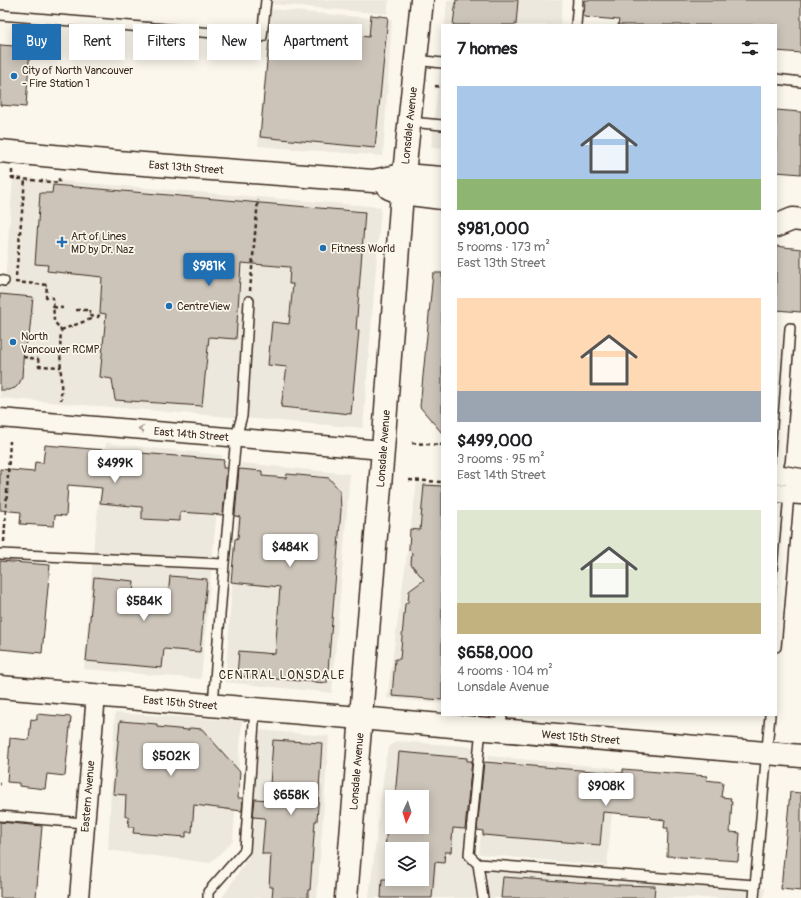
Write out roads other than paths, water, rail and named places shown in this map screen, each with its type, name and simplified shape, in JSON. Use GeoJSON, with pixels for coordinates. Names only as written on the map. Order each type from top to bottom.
{"type":"FeatureCollection","features":[{"type":"Feature","properties":{"kind":"main road","name":"Lonsdale Avenue"},"geometry":{"type":"LineString","coordinates":[[346,898],[383,450],[402,184],[422,0]]}},
{"type":"Feature","properties":{"kind":"main road","name":"East 13th Street"},"geometry":{"type":"LineString","coordinates":[[0,151],[111,162],[402,184]]}},
{"type":"Feature","properties":{"kind":"main road"},"geometry":{"type":"LineString","coordinates":[[402,184],[441,178]]}},
{"type":"Feature","properties":{"kind":"main road"},"geometry":{"type":"LineString","coordinates":[[402,184],[441,198]]}},
{"type":"Feature","properties":{"kind":"main road","name":"East 15th Street"},"geometry":{"type":"LineString","coordinates":[[0,687],[360,717]]}},
{"type":"Feature","properties":{"kind":"main road","name":"West 15th Street"},"geometry":{"type":"LineString","coordinates":[[360,717],[495,724],[801,756]]}},
{"type":"Feature","properties":{"kind":"street","name":"East 14th Street"},"geometry":{"type":"LineString","coordinates":[[0,418],[383,450]]}},
{"type":"Feature","properties":{"kind":"street"},"geometry":{"type":"LineString","coordinates":[[777,474],[801,478]]}},
{"type":"Feature","properties":{"kind":"street","name":"Eastern Avenue"},"geometry":{"type":"LineString","coordinates":[[79,898],[84,823],[96,695]]}},
{"type":"Feature","properties":{"kind":"lane"},"geometry":{"type":"LineString","coordinates":[[0,15],[262,37],[266,0]]}},
{"type":"Feature","properties":{"kind":"lane"},"geometry":{"type":"LineString","coordinates":[[576,24],[578,0]]}},
{"type":"Feature","properties":{"kind":"lane"},"geometry":{"type":"LineString","coordinates":[[416,60],[441,63]]}},
{"type":"Feature","properties":{"kind":"lane"},"geometry":{"type":"LineString","coordinates":[[777,79],[801,82]]}},
{"type":"Feature","properties":{"kind":"lane"},"geometry":{"type":"LineString","coordinates":[[408,122],[441,125]]}},
{"type":"Feature","properties":{"kind":"lane"},"geometry":{"type":"LineString","coordinates":[[213,705],[236,437],[242,416],[249,301]]}},
{"type":"Feature","properties":{"kind":"lane"},"geometry":{"type":"LineString","coordinates":[[777,462],[781,388],[790,328]]}},
{"type":"Feature","properties":{"kind":"lane"},"geometry":{"type":"LineString","coordinates":[[777,630],[789,494]]}},
{"type":"Feature","properties":{"kind":"lane"},"geometry":{"type":"LineString","coordinates":[[1,554],[224,564]]}},
{"type":"Feature","properties":{"kind":"lane"},"geometry":{"type":"LineString","coordinates":[[208,898],[208,892],[245,850],[255,708]]}},
{"type":"Feature","properties":{"kind":"lane"},"geometry":{"type":"LineString","coordinates":[[754,898],[770,716]]}},
{"type":"Feature","properties":{"kind":"lane"},"geometry":{"type":"LineString","coordinates":[[483,898],[478,864],[469,855],[495,724]]}},
{"type":"Feature","properties":{"kind":"lane"},"geometry":{"type":"LineString","coordinates":[[0,816],[84,823]]}},
{"type":"Feature","properties":{"kind":"lane"},"geometry":{"type":"LineString","coordinates":[[478,864],[755,885]]}},
{"type":"Feature","properties":{"kind":"place","name":"City of North Vancouver - Fire Station 1"},"geometry":{"type":"Point","coordinates":[14,76]}},
{"type":"Feature","properties":{"kind":"place","name":"Art of Lines MD by Dr. Naz"},"geometry":{"type":"Point","coordinates":[62,242]}},
{"type":"Feature","properties":{"kind":"place","name":"Fitness World"},"geometry":{"type":"Point","coordinates":[323,248]}},
{"type":"Feature","properties":{"kind":"place","name":"CentreView"},"geometry":{"type":"Point","coordinates":[169,306]}},
{"type":"Feature","properties":{"kind":"place","name":"North Vancouver RCMP"},"geometry":{"type":"Point","coordinates":[13,342]}},
{"type":"Feature","properties":{"kind":"district","name":"CENTRAL LONSDALE"},"geometry":{"type":"Point","coordinates":[282,675]}}]}
